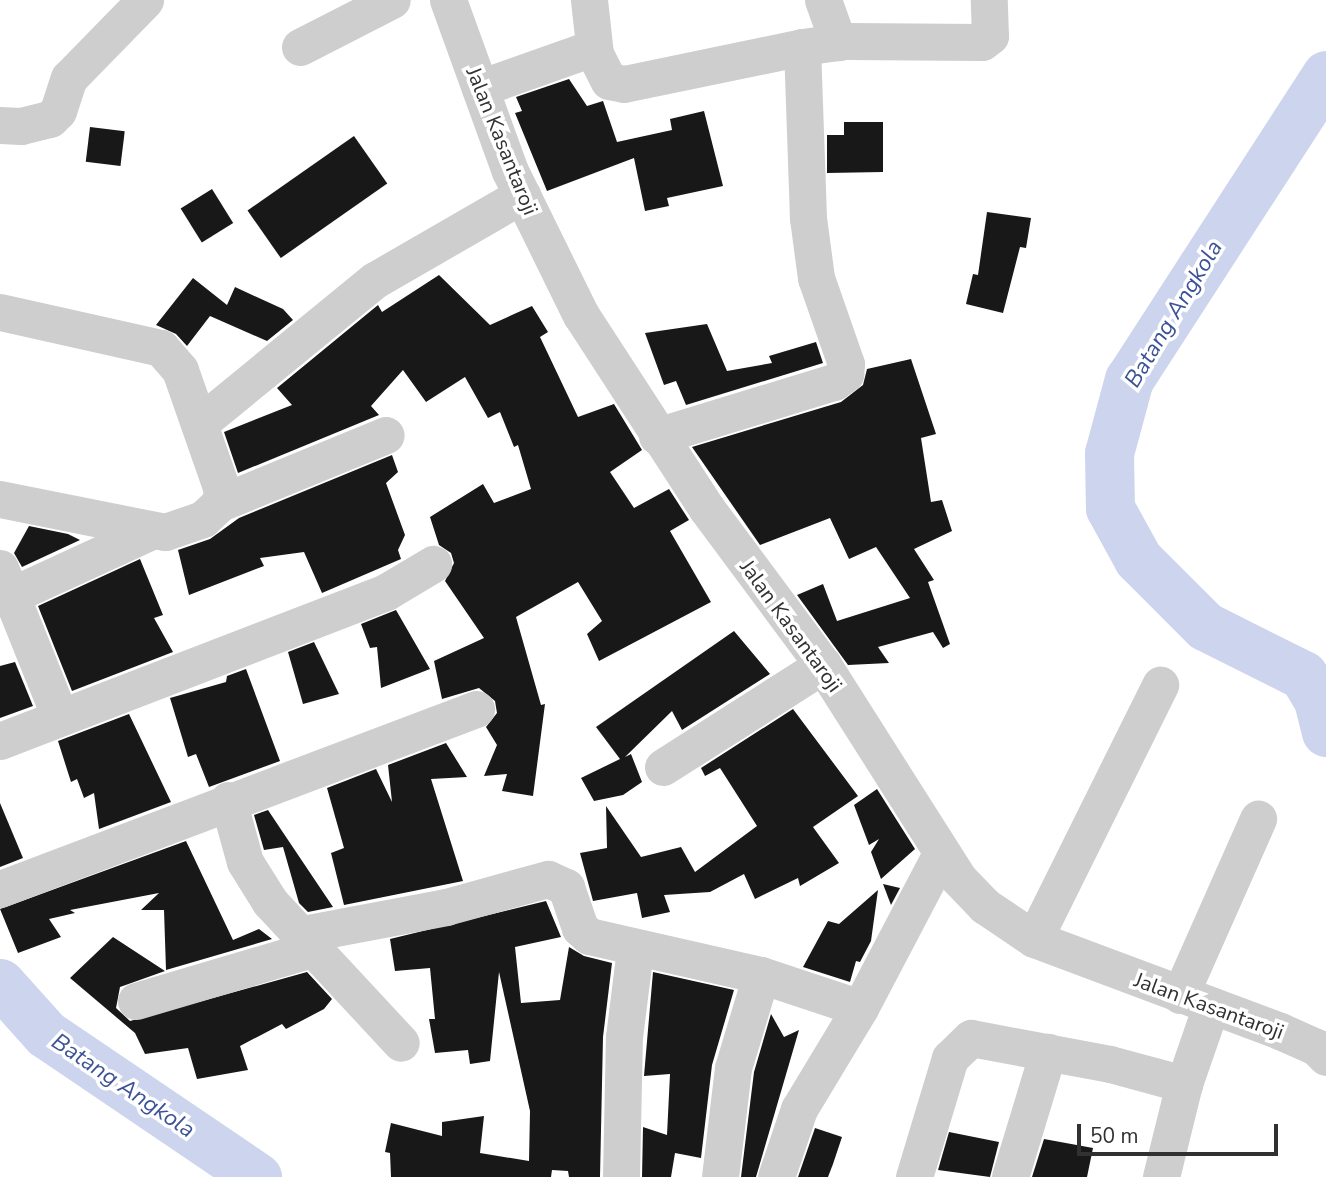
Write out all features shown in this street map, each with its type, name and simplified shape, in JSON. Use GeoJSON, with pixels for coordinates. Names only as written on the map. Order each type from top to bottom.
{"type":"FeatureCollection","features":[{"type":"Feature","properties":{"kind":"street"},"geometry":{"type":"LineString","coordinates":[[0,125],[34,125],[54,115],[69,78],[145,0]]}},
{"type":"Feature","properties":{"kind":"street"},"geometry":{"type":"LineString","coordinates":[[300,47],[392,0]]}},
{"type":"Feature","properties":{"kind":"street","name":"Jalan Kasantaroji"},"geometry":{"type":"LineString","coordinates":[[448,0],[522,195],[580,315],[657,436],[822,665],[941,854],[985,906],[1034,939],[1315,1047],[1326,1057]]}},
{"type":"Feature","properties":{"kind":"street"},"geometry":{"type":"LineString","coordinates":[[589,0],[595,54],[605,77],[624,84],[838,42],[985,41],[990,36],[989,0]]}},
{"type":"Feature","properties":{"kind":"street"},"geometry":{"type":"LineString","coordinates":[[824,0],[838,42]]}},
{"type":"Feature","properties":{"kind":"street"},"geometry":{"type":"LineString","coordinates":[[657,436],[834,382],[845,374],[846,365],[816,278],[808,218],[802,47]]}},
{"type":"Feature","properties":{"kind":"street"},"geometry":{"type":"LineString","coordinates":[[480,88],[563,56],[595,54]]}},
{"type":"Feature","properties":{"kind":"street"},"geometry":{"type":"LineString","coordinates":[[200,423],[375,280],[522,195]]}},
{"type":"Feature","properties":{"kind":"street"},"geometry":{"type":"LineString","coordinates":[[0,312],[161,348],[180,370],[219,475],[220,503]]}},
{"type":"Feature","properties":{"kind":"street"},"geometry":{"type":"LineString","coordinates":[[60,717],[6,582],[149,532],[180,529],[203,519],[220,503],[386,435]]}},
{"type":"Feature","properties":{"kind":"street"},"geometry":{"type":"LineString","coordinates":[[0,499],[149,532]]}},
{"type":"Feature","properties":{"kind":"street"},"geometry":{"type":"LineString","coordinates":[[0,741],[386,592],[433,564]]}},
{"type":"Feature","properties":{"kind":"street"},"geometry":{"type":"LineString","coordinates":[[663,767],[822,665]]}},
{"type":"Feature","properties":{"kind":"street"},"geometry":{"type":"LineString","coordinates":[[1034,939],[1160,685]]}},
{"type":"Feature","properties":{"kind":"street"},"geometry":{"type":"LineString","coordinates":[[0,889],[228,800],[476,709]]}},
{"type":"Feature","properties":{"kind":"street"},"geometry":{"type":"LineString","coordinates":[[228,800],[245,862],[305,942],[401,1043]]}},
{"type":"Feature","properties":{"kind":"street"},"geometry":{"type":"LineString","coordinates":[[1161,1177],[1184,1084],[1196,1001],[1258,819]]}},
{"type":"Feature","properties":{"kind":"street"},"geometry":{"type":"LineString","coordinates":[[776,1177],[799,1109],[860,1008],[941,854]]}},
{"type":"Feature","properties":{"kind":"street"},"geometry":{"type":"LineString","coordinates":[[136,1001],[305,942],[548,879],[566,887],[584,932],[635,949],[761,975],[860,1008]]}},
{"type":"Feature","properties":{"kind":"street"},"geometry":{"type":"LineString","coordinates":[[621,1177],[624,1037],[635,949]]}},
{"type":"Feature","properties":{"kind":"street"},"geometry":{"type":"LineString","coordinates":[[719,1177],[733,1068],[761,975]]}},
{"type":"Feature","properties":{"kind":"street"},"geometry":{"type":"LineString","coordinates":[[914,1177],[950,1058],[962,1043],[985,1038],[1184,1084]]}},
{"type":"Feature","properties":{"kind":"street"},"geometry":{"type":"LineString","coordinates":[[1010,1177],[1048,1052]]}},
{"type":"Feature","properties":{"kind":"building"},"geometry":{"type":"Polygon","coordinates":[[[569,79],[587,106],[603,101],[617,142],[672,130],[670,119],[704,111],[723,186],[667,198],[669,206],[645,211],[634,158],[547,191],[515,113],[522,111],[516,97],[569,79]]]}},
{"type":"Feature","properties":{"kind":"building"},"geometry":{"type":"Polygon","coordinates":[[[844,122],[883,122],[883,172],[827,173],[827,135],[844,135],[844,122]]]}},
{"type":"Feature","properties":{"kind":"building"},"geometry":{"type":"Polygon","coordinates":[[[90,127],[125,131],[120,166],[86,162],[90,127]]]}},
{"type":"Feature","properties":{"kind":"building"},"geometry":{"type":"Polygon","coordinates":[[[354,136],[387,184],[281,258],[248,211],[354,136]]]}},
{"type":"Feature","properties":{"kind":"building"},"geometry":{"type":"Polygon","coordinates":[[[212,189],[233,223],[202,243],[181,209],[212,189]]]}},
{"type":"Feature","properties":{"kind":"building"},"geometry":{"type":"Polygon","coordinates":[[[987,212],[1031,218],[1026,248],[1020,247],[1003,313],[966,304],[973,274],[978,275],[987,212]]]}},
{"type":"Feature","properties":{"kind":"building"},"geometry":{"type":"Polygon","coordinates":[[[439,275],[490,325],[532,306],[548,332],[540,337],[578,417],[614,404],[642,450],[610,472],[634,508],[669,489],[689,520],[670,531],[711,602],[599,661],[587,634],[602,621],[578,582],[516,617],[541,705],[545,704],[533,796],[502,791],[507,774],[484,776],[497,745],[486,727],[497,713],[495,701],[479,688],[442,699],[434,661],[484,638],[445,581],[454,563],[451,553],[439,545],[430,517],[483,484],[494,503],[531,489],[518,445],[514,447],[500,412],[488,418],[465,377],[426,402],[403,370],[371,406],[379,415],[238,473],[224,432],[292,405],[277,388],[378,305],[382,312],[439,275]]]}},
{"type":"Feature","properties":{"kind":"building"},"geometry":{"type":"Polygon","coordinates":[[[193,278],[227,305],[235,287],[283,309],[293,320],[267,341],[210,316],[187,346],[176,334],[156,325],[193,278]]]}},
{"type":"Feature","properties":{"kind":"building"},"geometry":{"type":"Polygon","coordinates":[[[707,324],[727,371],[772,363],[769,356],[816,342],[823,363],[686,405],[676,381],[664,385],[645,333],[707,324]]]}},
{"type":"Feature","properties":{"kind":"building"},"geometry":{"type":"Polygon","coordinates":[[[911,359],[936,434],[921,438],[931,502],[942,500],[952,531],[914,549],[934,580],[928,582],[950,644],[943,648],[933,632],[878,647],[889,663],[848,665],[797,595],[823,584],[837,621],[910,598],[876,547],[849,559],[830,518],[760,545],[692,447],[841,402],[863,385],[867,369],[911,359]]]}},
{"type":"Feature","properties":{"kind":"building"},"geometry":{"type":"Polygon","coordinates":[[[392,455],[398,472],[386,483],[405,535],[398,550],[401,559],[322,593],[304,552],[260,558],[264,566],[189,595],[178,550],[210,539],[239,518],[392,455]]]}},
{"type":"Feature","properties":{"kind":"building"},"geometry":{"type":"Polygon","coordinates":[[[29,526],[68,534],[80,540],[22,567],[14,553],[29,526]]]}},
{"type":"Feature","properties":{"kind":"building"},"geometry":{"type":"Polygon","coordinates":[[[140,559],[163,615],[154,618],[173,652],[72,691],[38,606],[140,559]]]}},
{"type":"Feature","properties":{"kind":"building"},"geometry":{"type":"Polygon","coordinates":[[[396,610],[430,669],[381,688],[377,647],[370,648],[361,624],[396,610]]]}},
{"type":"Feature","properties":{"kind":"building"},"geometry":{"type":"Polygon","coordinates":[[[734,631],[770,674],[682,730],[672,711],[625,757],[631,754],[642,782],[623,795],[594,801],[581,778],[620,759],[596,727],[734,631]]]}},
{"type":"Feature","properties":{"kind":"building"},"geometry":{"type":"Polygon","coordinates":[[[314,642],[339,694],[303,704],[288,652],[314,642]]]}},
{"type":"Feature","properties":{"kind":"building"},"geometry":{"type":"Polygon","coordinates":[[[15,662],[33,706],[0,718],[0,666],[15,662]]]}},
{"type":"Feature","properties":{"kind":"building"},"geometry":{"type":"Polygon","coordinates":[[[246,669],[280,761],[209,787],[196,754],[188,757],[170,698],[226,682],[227,676],[246,669]]]}},
{"type":"Feature","properties":{"kind":"building"},"geometry":{"type":"Polygon","coordinates":[[[793,709],[858,796],[813,827],[839,863],[800,886],[798,878],[755,899],[744,874],[710,892],[664,895],[670,912],[642,918],[637,893],[593,901],[580,853],[607,848],[606,806],[641,857],[681,847],[695,872],[757,826],[720,768],[705,776],[701,768],[793,709]]]}},
{"type":"Feature","properties":{"kind":"building"},"geometry":{"type":"Polygon","coordinates":[[[129,714],[171,802],[99,829],[94,793],[84,798],[77,779],[71,782],[58,741],[129,714]]]}},
{"type":"Feature","properties":{"kind":"building"},"geometry":{"type":"Polygon","coordinates":[[[446,743],[467,777],[431,779],[463,881],[344,905],[331,853],[344,848],[327,788],[376,769],[392,802],[388,765],[446,743]]]}},
{"type":"Feature","properties":{"kind":"building"},"geometry":{"type":"Polygon","coordinates":[[[877,789],[915,849],[881,879],[871,852],[879,839],[869,845],[854,805],[877,789]]]}},
{"type":"Feature","properties":{"kind":"building"},"geometry":{"type":"Polygon","coordinates":[[[0,803],[23,858],[0,867],[0,803]]]}},
{"type":"Feature","properties":{"kind":"building"},"geometry":{"type":"Polygon","coordinates":[[[268,810],[333,907],[308,912],[299,903],[283,847],[264,850],[254,815],[268,810]]]}},
{"type":"Feature","properties":{"kind":"building"},"geometry":{"type":"Polygon","coordinates":[[[186,841],[233,940],[259,929],[272,939],[166,970],[164,910],[141,910],[159,893],[70,910],[75,913],[49,919],[61,937],[18,953],[0,909],[186,841]]]}},
{"type":"Feature","properties":{"kind":"building"},"geometry":{"type":"Polygon","coordinates":[[[883,884],[900,888],[891,905],[883,884]]]}},
{"type":"Feature","properties":{"kind":"building"},"geometry":{"type":"Polygon","coordinates":[[[878,890],[871,941],[860,962],[856,961],[850,982],[803,967],[828,921],[839,924],[878,890]]]}},
{"type":"Feature","properties":{"kind":"building"},"geometry":{"type":"Polygon","coordinates":[[[546,901],[561,937],[515,947],[521,1003],[560,1000],[569,947],[584,956],[612,963],[603,1037],[600,1177],[569,1177],[568,1171],[552,1170],[551,1177],[391,1177],[390,1153],[385,1152],[391,1123],[442,1136],[442,1122],[484,1116],[480,1153],[529,1161],[530,1111],[499,972],[490,1061],[470,1064],[468,1050],[435,1053],[429,1019],[435,1019],[430,968],[395,971],[390,939],[546,901]]]}},
{"type":"Feature","properties":{"kind":"building"},"geometry":{"type":"Polygon","coordinates":[[[113,937],[165,971],[120,987],[116,1008],[130,1021],[307,972],[332,999],[324,1009],[286,1029],[282,1024],[240,1046],[248,1070],[197,1079],[188,1048],[145,1054],[135,1033],[70,978],[113,937]]]}},
{"type":"Feature","properties":{"kind":"building"},"geometry":{"type":"Polygon","coordinates":[[[653,972],[734,990],[712,1065],[701,1158],[675,1153],[671,1177],[642,1177],[643,1127],[667,1135],[670,1074],[644,1076],[653,972]]]}},
{"type":"Feature","properties":{"kind":"building"},"geometry":{"type":"Polygon","coordinates":[[[771,1014],[784,1037],[799,1030],[756,1177],[741,1177],[754,1072],[771,1014]]]}},
{"type":"Feature","properties":{"kind":"building"},"geometry":{"type":"Polygon","coordinates":[[[815,1128],[842,1137],[833,1164],[828,1177],[798,1177],[815,1128]]]}},
{"type":"Feature","properties":{"kind":"building"},"geometry":{"type":"Polygon","coordinates":[[[949,1132],[999,1142],[990,1177],[938,1170],[949,1132]]]}},
{"type":"Feature","properties":{"kind":"building"},"geometry":{"type":"Polygon","coordinates":[[[1044,1139],[1093,1148],[1087,1177],[1032,1177],[1044,1139]]]}},
{"type":"Feature","properties":{"kind":"waterway","name":"Batang Angkola"},"geometry":{"type":"LineString","coordinates":[[1326,75],[1129,379],[1109,453],[1110,508],[1138,559],[1205,626],[1303,675],[1318,700],[1326,732]]}},
{"type":"Feature","properties":{"kind":"waterway","name":"Batang Angkola"},"geometry":{"type":"LineString","coordinates":[[0,983],[46,1034],[257,1177]]}}]}
